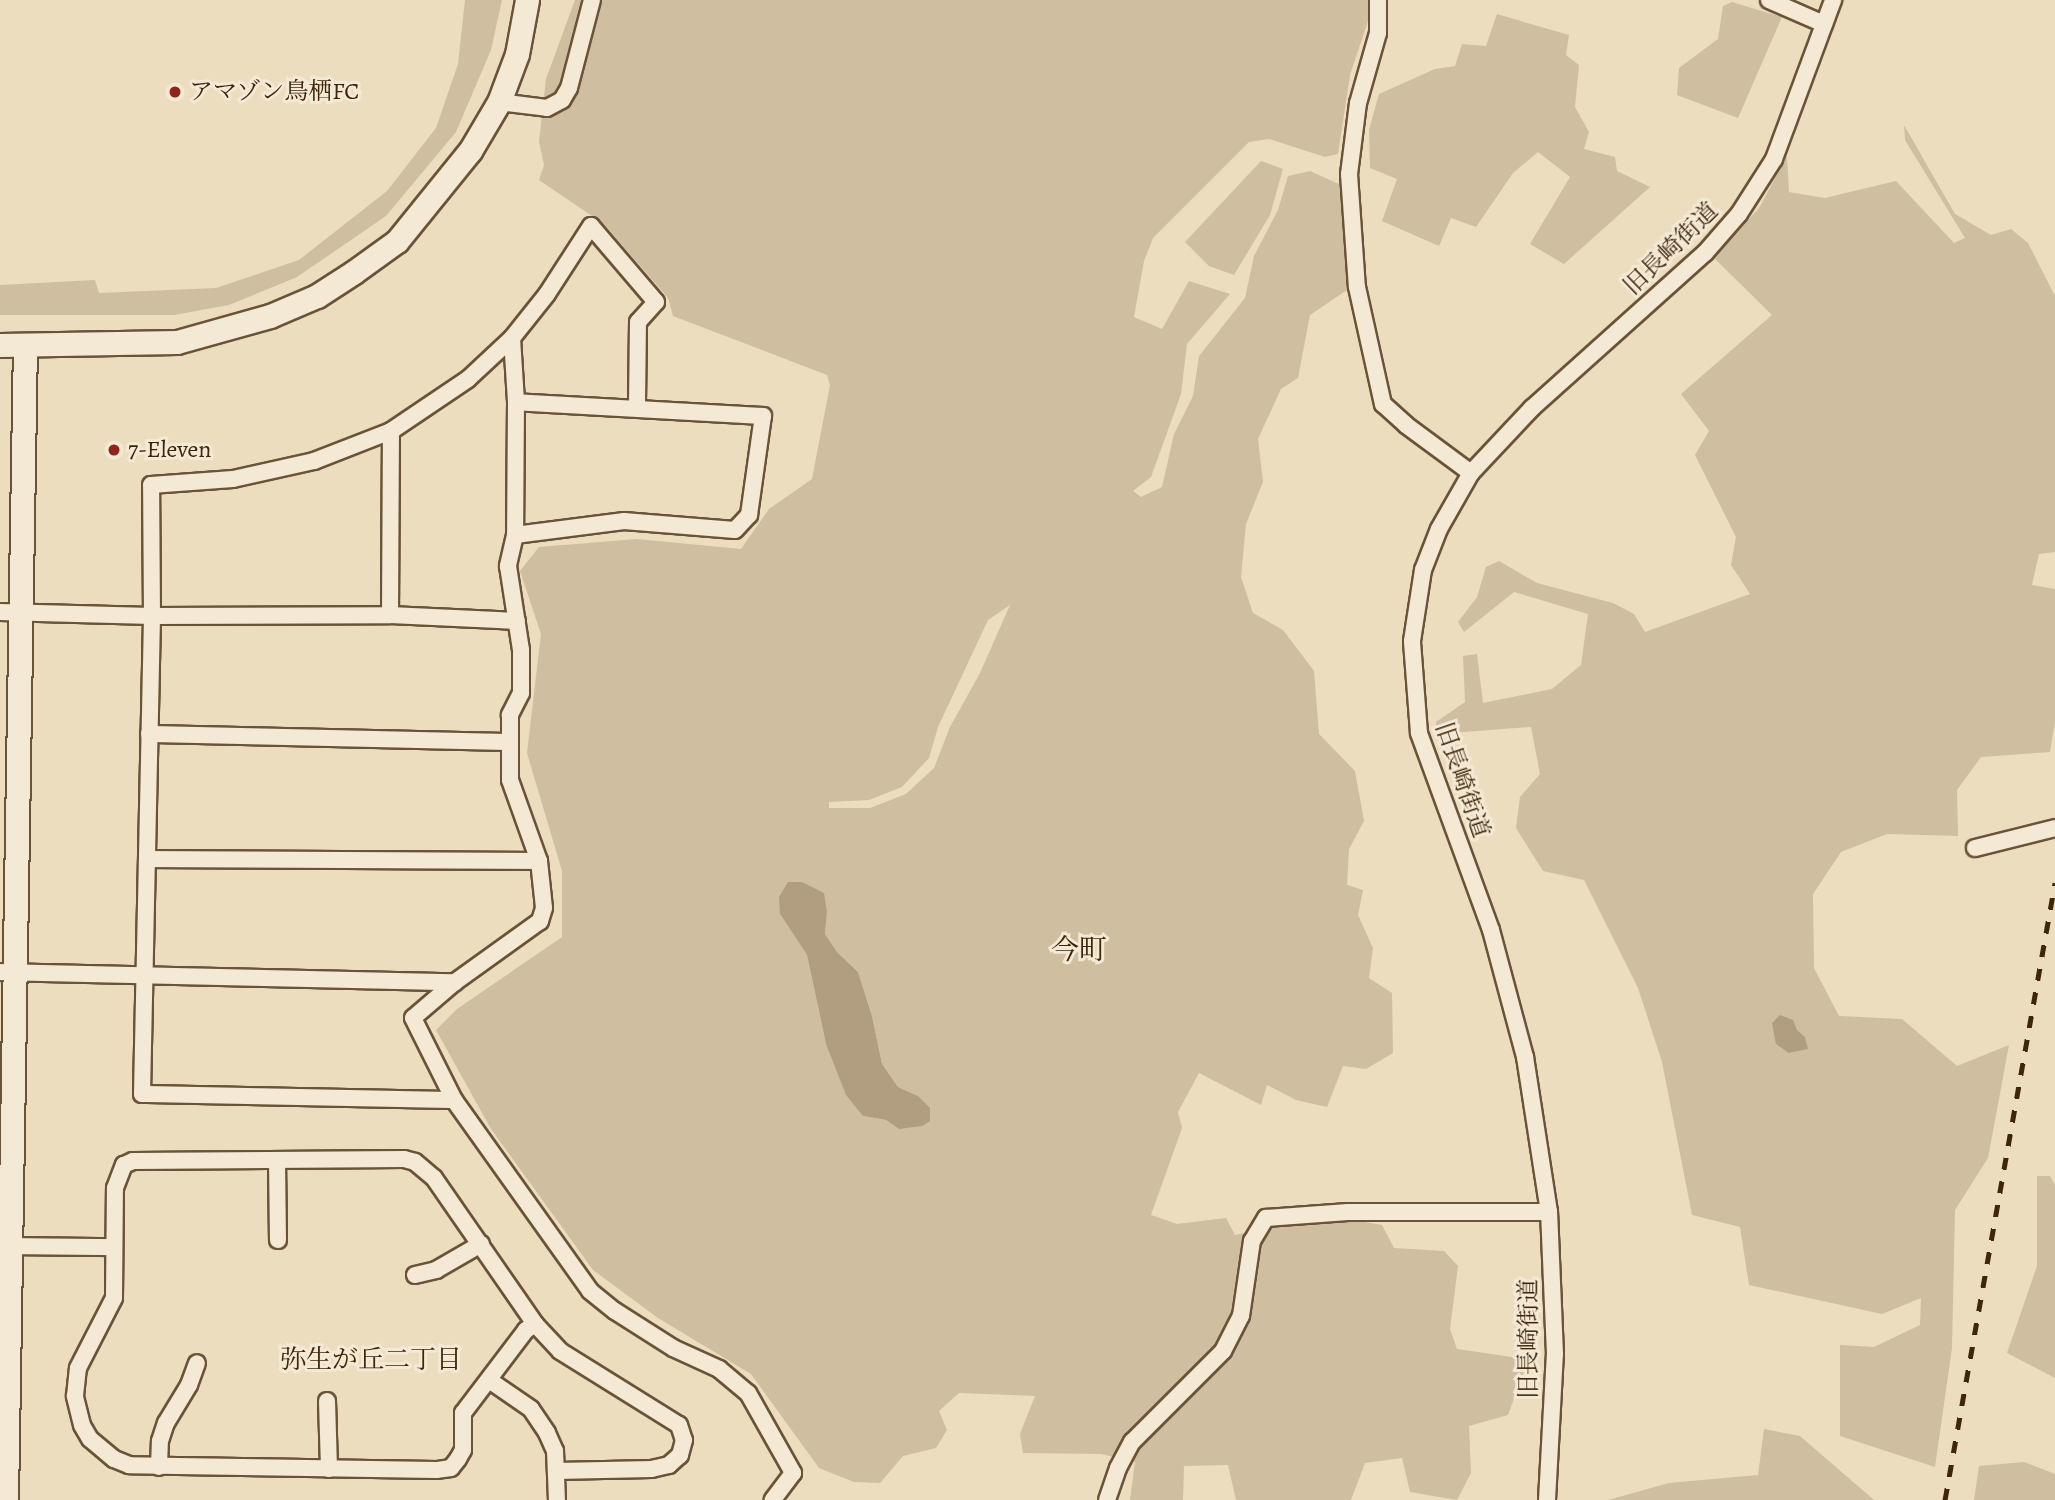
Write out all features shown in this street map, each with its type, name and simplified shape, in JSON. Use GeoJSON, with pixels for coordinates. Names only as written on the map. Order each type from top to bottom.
{"type":"FeatureCollection","features":[{"type":"Feature","properties":{"kind":"street"},"geometry":{"type":"LineString","coordinates":[[0,345],[177,342],[271,316],[317,296],[397,241],[447,182],[499,102],[517,54],[527,0]]}},
{"type":"Feature","properties":{"kind":"street"},"geometry":{"type":"LineString","coordinates":[[499,102],[547,108],[562,100],[569,88],[592,0]]}},
{"type":"Feature","properties":{"kind":"street"},"geometry":{"type":"LineString","coordinates":[[1378,0],[1378,33],[1358,103],[1349,174],[1357,287],[1382,404],[1471,473]]}},
{"type":"Feature","properties":{"kind":"street"},"geometry":{"type":"LineString","coordinates":[[1769,0],[1824,24]]}},
{"type":"Feature","properties":{"kind":"street","name":"旧長崎街道"},"geometry":{"type":"LineString","coordinates":[[1547,1500],[1555,1354],[1549,1212],[1525,1057],[1491,930],[1419,733],[1412,641],[1423,570],[1439,529],[1471,473],[1532,408],[1705,253],[1740,214],[1774,159],[1833,0]]}},
{"type":"Feature","properties":{"kind":"street"},"geometry":{"type":"LineString","coordinates":[[454,1100],[142,1094],[152,616],[151,485],[233,479],[314,461],[391,431],[468,379],[512,338],[548,294],[591,226],[656,302],[638,321],[637,407]]}},
{"type":"Feature","properties":{"kind":"street"},"geometry":{"type":"LineString","coordinates":[[512,338],[516,402],[515,535],[508,566],[517,621],[520,692],[510,716],[510,780],[515,801],[539,861],[544,908],[540,921],[455,982],[413,1018],[454,1100],[590,1291],[615,1311],[673,1348],[719,1369],[748,1394],[793,1473],[773,1500]]}},
{"type":"Feature","properties":{"kind":"street"},"geometry":{"type":"LineString","coordinates":[[6,1500],[5,1336],[12,1246],[8,972],[10,613],[25,346]]}},
{"type":"Feature","properties":{"kind":"street"},"geometry":{"type":"LineString","coordinates":[[515,535],[624,522],[735,530],[749,515],[763,415],[516,402]]}},
{"type":"Feature","properties":{"kind":"street"},"geometry":{"type":"LineString","coordinates":[[390,615],[391,431]]}},
{"type":"Feature","properties":{"kind":"street"},"geometry":{"type":"LineString","coordinates":[[10,613],[152,616],[390,615],[517,621]]}},
{"type":"Feature","properties":{"kind":"street"},"geometry":{"type":"LineString","coordinates":[[149,734],[510,742]]}},
{"type":"Feature","properties":{"kind":"street"},"geometry":{"type":"LineString","coordinates":[[1975,848],[2055,828]]}},
{"type":"Feature","properties":{"kind":"street"},"geometry":{"type":"LineString","coordinates":[[148,859],[539,861]]}},
{"type":"Feature","properties":{"kind":"street"},"geometry":{"type":"LineString","coordinates":[[8,972],[455,982]]}},
{"type":"Feature","properties":{"kind":"street"},"geometry":{"type":"LineString","coordinates":[[536,1324],[526,1330],[463,1413],[463,1450],[451,1468],[328,1469],[129,1465],[104,1452],[82,1425],[75,1396],[78,1368],[114,1298],[115,1188],[124,1165],[133,1161],[404,1159],[415,1162],[434,1178],[536,1324],[559,1351],[680,1425],[684,1440],[680,1455],[669,1465],[653,1469],[556,1471]]}},
{"type":"Feature","properties":{"kind":"street"},"geometry":{"type":"LineString","coordinates":[[277,1160],[278,1240]]}},
{"type":"Feature","properties":{"kind":"street"},"geometry":{"type":"LineString","coordinates":[[1107,1500],[1118,1468],[1132,1442],[1223,1351],[1241,1316],[1252,1241],[1266,1218],[1348,1212],[1549,1212]]}},
{"type":"Feature","properties":{"kind":"street"},"geometry":{"type":"LineString","coordinates":[[415,1275],[436,1270],[481,1244]]}},
{"type":"Feature","properties":{"kind":"street"},"geometry":{"type":"LineString","coordinates":[[12,1246],[114,1247]]}},
{"type":"Feature","properties":{"kind":"street"},"geometry":{"type":"LineString","coordinates":[[159,1467],[160,1441],[166,1423],[189,1385],[197,1363]]}},
{"type":"Feature","properties":{"kind":"street"},"geometry":{"type":"LineString","coordinates":[[489,1380],[531,1409],[547,1433],[555,1451],[557,1500]]}},
{"type":"Feature","properties":{"kind":"street"},"geometry":{"type":"LineString","coordinates":[[327,1401],[328,1469]]}},
{"type":"Feature","properties":{"kind":"shaded area"},"geometry":{"type":"Polygon","coordinates":[[[465,0],[502,0],[491,50],[456,132],[386,216],[297,277],[229,305],[174,315],[0,315],[0,285],[95,280],[99,293],[216,288],[299,260],[387,191],[436,128],[458,64],[465,0]]]}},
{"type":"Feature","properties":{"kind":"shaded area"},"geometry":{"type":"Polygon","coordinates":[[[575,0],[1368,0],[1368,21],[1350,75],[1338,154],[1325,157],[1269,139],[1249,142],[1153,238],[1144,261],[1134,317],[1162,329],[1189,281],[1230,294],[1187,344],[1181,394],[1151,477],[1133,491],[1141,497],[1162,487],[1174,434],[1193,396],[1199,356],[1245,298],[1254,256],[1278,210],[1288,176],[1310,171],[1343,186],[1349,274],[1347,290],[1310,315],[1298,378],[1281,389],[1258,439],[1263,482],[1246,524],[1241,577],[1253,613],[1283,630],[1314,671],[1319,734],[1355,771],[1364,821],[1349,849],[1347,885],[1363,890],[1358,915],[1373,948],[1369,978],[1392,993],[1393,1053],[1366,1069],[1343,1066],[1327,1107],[1296,1100],[1267,1085],[1261,1105],[1199,1073],[1178,1112],[1182,1128],[1151,1215],[1177,1224],[1226,1218],[1235,1235],[1286,1224],[1347,1219],[1382,1225],[1394,1248],[1444,1251],[1458,1266],[1450,1329],[1457,1349],[1512,1357],[1526,1366],[1508,1415],[1469,1426],[1471,1473],[1457,1500],[1410,1492],[1402,1458],[1365,1463],[1351,1500],[1236,1500],[1228,1465],[1184,1466],[1183,1500],[1130,1500],[1135,1462],[1101,1454],[1023,1453],[1020,1434],[1035,1396],[959,1393],[939,1411],[947,1430],[936,1448],[903,1456],[880,1483],[854,1482],[819,1468],[751,1374],[658,1318],[593,1270],[491,1129],[436,1030],[457,1009],[562,937],[562,871],[527,753],[541,634],[520,571],[539,547],[637,539],[741,549],[769,509],[812,479],[830,385],[827,375],[673,316],[668,298],[604,224],[539,180],[544,165],[539,142],[546,79],[575,0]],[[1010,605],[988,620],[938,727],[929,758],[902,787],[869,800],[829,802],[829,808],[870,808],[906,794],[934,768],[950,727],[980,673],[1010,605]],[[827,912],[780,914],[807,955],[826,1044],[863,1116],[886,1120],[899,1129],[918,1096],[898,1087],[882,1064],[872,1016],[858,972],[837,952],[825,934],[827,912]]]}},
{"type":"Feature","properties":{"kind":"shaded area"},"geometry":{"type":"Polygon","coordinates":[[[1732,2],[1782,17],[1738,118],[1677,95],[1679,68],[1718,39],[1723,6],[1732,2]]]}},
{"type":"Feature","properties":{"kind":"shaded area"},"geometry":{"type":"Polygon","coordinates":[[[1497,14],[1569,35],[1566,55],[1579,65],[1575,107],[1589,132],[1584,149],[1615,157],[1617,171],[1650,187],[1564,264],[1530,244],[1570,177],[1538,152],[1513,173],[1476,227],[1451,218],[1439,246],[1382,221],[1397,179],[1370,168],[1369,130],[1379,94],[1435,69],[1455,66],[1462,44],[1486,46],[1497,14]]]}},
{"type":"Feature","properties":{"kind":"shaded area"},"geometry":{"type":"Polygon","coordinates":[[[1904,125],[1955,214],[1991,235],[2011,229],[2028,243],[2055,296],[2055,552],[2039,554],[2032,585],[2055,589],[2055,721],[2050,752],[1981,757],[1957,790],[1958,836],[1887,834],[1841,852],[1813,894],[1814,968],[1839,1016],[1902,1019],[1957,1066],[2009,1045],[1988,1158],[1955,1210],[1952,1348],[1935,1467],[1840,1436],[1840,1345],[1874,1347],[1920,1325],[1921,1298],[1882,1314],[1749,1285],[1740,1227],[1692,1215],[1662,1062],[1638,988],[1584,880],[1543,871],[1516,828],[1520,797],[1540,774],[1531,727],[1437,734],[1436,722],[1465,702],[1463,656],[1477,654],[1483,703],[1552,689],[1581,665],[1588,614],[1514,592],[1464,632],[1458,622],[1477,597],[1486,567],[1499,561],[1537,583],[1613,603],[1634,614],[1645,632],[1750,594],[1731,565],[1736,537],[1695,455],[1709,431],[1681,394],[1772,315],[1714,258],[1759,208],[1787,156],[1789,192],[1825,198],[1896,181],[1954,243],[1965,238],[1905,140],[1904,125]]]}},
{"type":"Feature","properties":{"kind":"shaded area"},"geometry":{"type":"Polygon","coordinates":[[[1261,161],[1283,169],[1270,215],[1234,275],[1209,266],[1185,242],[1261,161]]]}},
{"type":"Feature","properties":{"kind":"shaded area"},"geometry":{"type":"Polygon","coordinates":[[[788,882],[802,882],[824,893],[827,912],[825,934],[837,952],[858,972],[872,1016],[882,1064],[898,1087],[918,1096],[930,1108],[930,1121],[922,1126],[899,1129],[886,1120],[863,1116],[846,1095],[826,1044],[807,955],[780,914],[779,897],[788,882]]]}},
{"type":"Feature","properties":{"kind":"shaded area"},"geometry":{"type":"Polygon","coordinates":[[[1780,1015],[1793,1020],[1797,1030],[1805,1037],[1808,1049],[1789,1053],[1776,1044],[1772,1023],[1780,1015]]]}},
{"type":"Feature","properties":{"kind":"shaded area"},"geometry":{"type":"Polygon","coordinates":[[[2037,1176],[2050,1176],[2055,1185],[2055,1378],[2007,1353],[2037,1266],[2037,1176]]]}},
{"type":"Feature","properties":{"kind":"shaded area"},"geometry":{"type":"Polygon","coordinates":[[[1764,1429],[1800,1436],[1874,1500],[1608,1500],[1669,1483],[1758,1475],[1764,1429]]]}},
{"type":"Feature","properties":{"kind":"shaded area"},"geometry":{"type":"Polygon","coordinates":[[[2024,1462],[2055,1474],[2055,1500],[1974,1500],[1979,1466],[2024,1462]]]}},
{"type":"Feature","properties":{"kind":"railway"},"geometry":{"type":"LineString","coordinates":[[1945,1500],[2055,883]]}},
{"type":"Feature","properties":{"kind":"place","name":"アマゾン鳥栖FC"},"geometry":{"type":"Point","coordinates":[175,92]}},
{"type":"Feature","properties":{"kind":"place","name":"7-Eleven"},"geometry":{"type":"Point","coordinates":[114,450]}},
{"type":"Feature","properties":{"kind":"district","name":"今町"},"geometry":{"type":"Point","coordinates":[1079,950]}},
{"type":"Feature","properties":{"kind":"district","name":"弥生が丘二丁目"},"geometry":{"type":"Point","coordinates":[371,1360]}}]}
